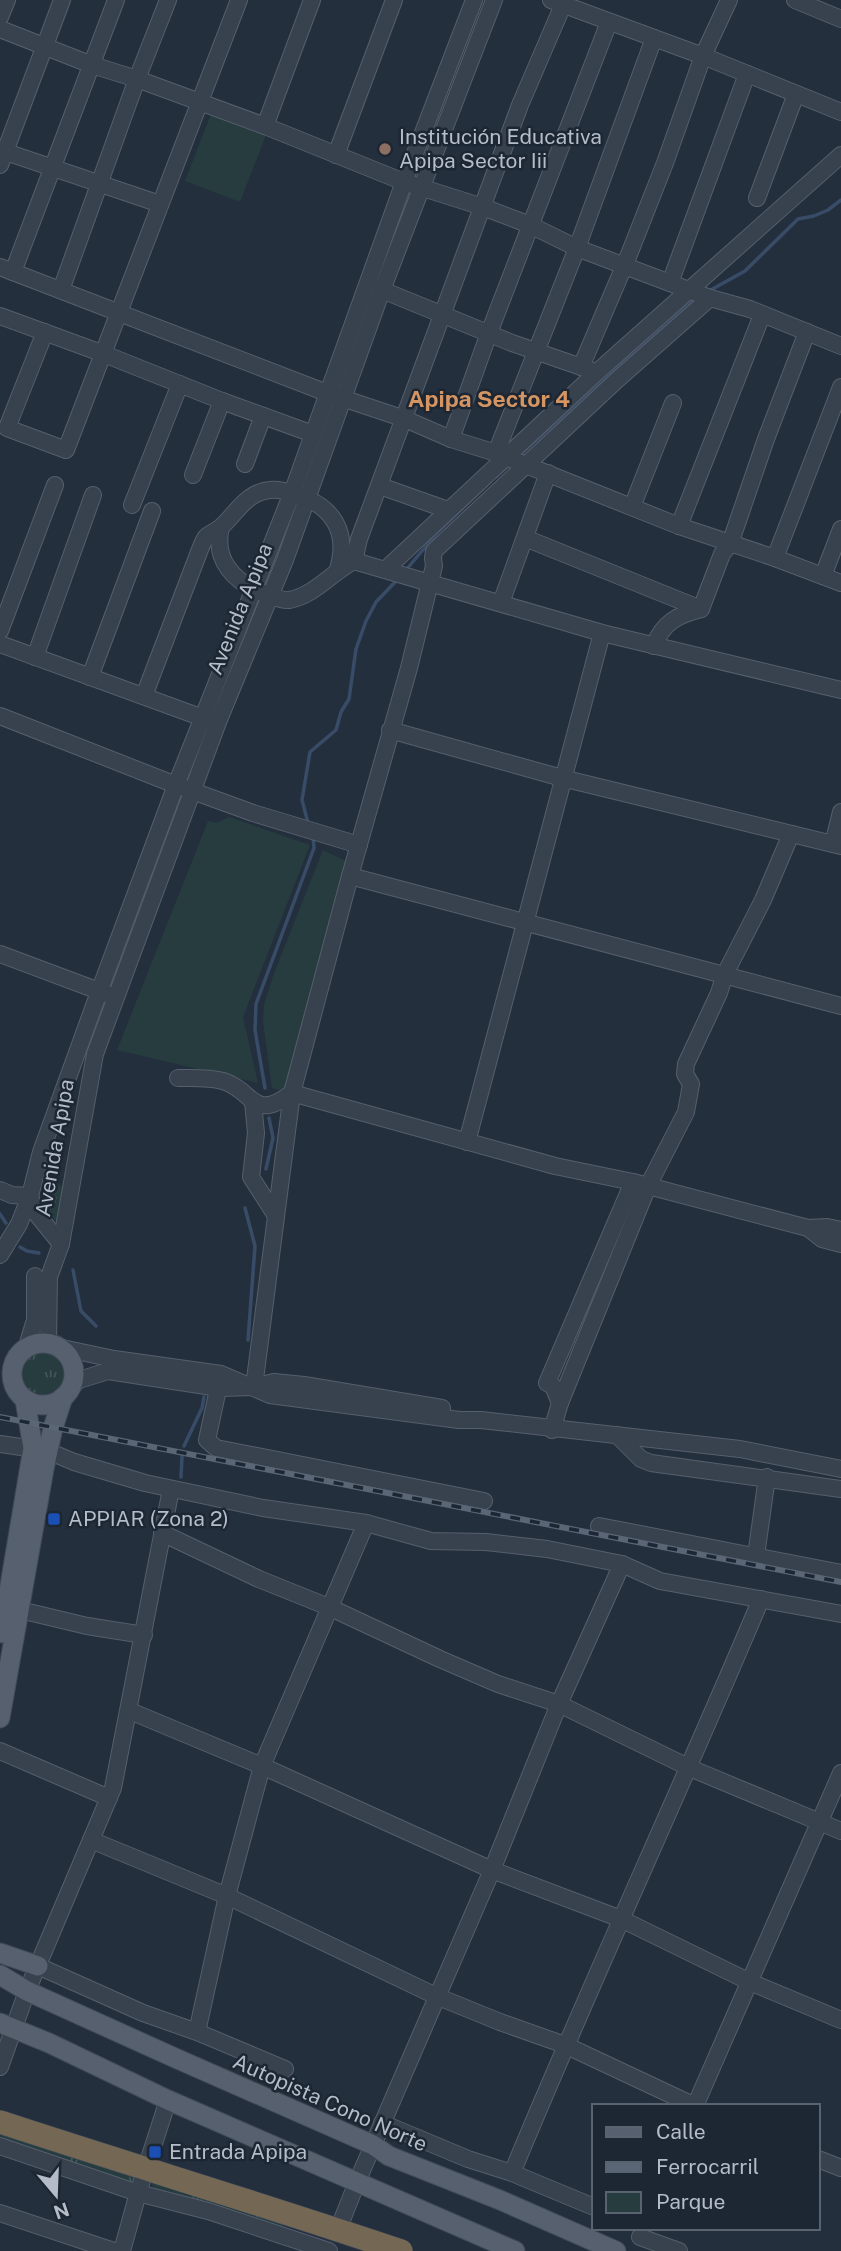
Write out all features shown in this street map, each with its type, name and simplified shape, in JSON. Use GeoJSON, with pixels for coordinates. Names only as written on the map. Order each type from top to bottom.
{"type":"FeatureCollection","features":[{"type":"Feature","properties":{"kind":"highway"},"geometry":{"type":"LineString","coordinates":[[0,2123],[305,2218],[401,2251]]}},
{"type":"Feature","properties":{"kind":"main road"},"geometry":{"type":"LineString","coordinates":[[0,1645],[41,1449],[67,1392],[74,1366],[67,1353],[41,1342],[27,1346],[6,1364],[14,1392],[41,1449],[20,1610],[0,1718]]}},
{"type":"Feature","properties":{"kind":"main road"},"geometry":{"type":"LineString","coordinates":[[14,1392],[45,1405],[67,1392]]}},
{"type":"Feature","properties":{"kind":"main road"},"geometry":{"type":"LineString","coordinates":[[0,1953],[38,1966]]}},
{"type":"Feature","properties":{"kind":"main road","name":"Autopista Cono Norte"},"geometry":{"type":"LineString","coordinates":[[0,1975],[27,1991],[373,2146],[389,2156],[500,2200],[616,2251]]}},
{"type":"Feature","properties":{"kind":"main road"},"geometry":{"type":"LineString","coordinates":[[7,2026],[515,2251]]}},
{"type":"Feature","properties":{"kind":"street"},"geometry":{"type":"LineString","coordinates":[[0,17],[7,0]]}},
{"type":"Feature","properties":{"kind":"street"},"geometry":{"type":"LineString","coordinates":[[62,0],[2,155],[53,166],[160,204]]}},
{"type":"Feature","properties":{"kind":"street"},"geometry":{"type":"LineString","coordinates":[[116,0],[53,166],[7,269],[335,395],[405,419],[451,439],[548,473],[678,526],[841,583]]}},
{"type":"Feature","properties":{"kind":"street"},"geometry":{"type":"LineString","coordinates":[[61,290],[168,0]]}},
{"type":"Feature","properties":{"kind":"street"},"geometry":{"type":"LineString","coordinates":[[46,332],[6,428],[66,450],[239,0]]}},
{"type":"Feature","properties":{"kind":"street"},"geometry":{"type":"LineString","coordinates":[[265,126],[312,0]]}},
{"type":"Feature","properties":{"kind":"street"},"geometry":{"type":"LineString","coordinates":[[336,155],[394,0]]}},
{"type":"Feature","properties":{"kind":"street","name":"Avenida Apipa"},"geometry":{"type":"LineString","coordinates":[[0,1255],[19,1224],[30,1196],[41,1152],[176,785],[254,590],[299,495],[335,395],[404,182],[474,0]]}},
{"type":"Feature","properties":{"kind":"street","name":"Avenida Apipa"},"geometry":{"type":"LineString","coordinates":[[27,1346],[35,1320],[42,1277],[61,1244],[95,1054],[218,722],[271,596],[313,434],[335,395],[382,290],[494,0]]}},
{"type":"Feature","properties":{"kind":"street"},"geometry":{"type":"LineString","coordinates":[[588,370],[624,265],[665,163],[703,56],[729,0]]}},
{"type":"Feature","properties":{"kind":"street"},"geometry":{"type":"LineString","coordinates":[[795,0],[841,19]]}},
{"type":"Feature","properties":{"kind":"street"},"geometry":{"type":"LineString","coordinates":[[354,561],[359,539],[557,2],[703,56],[841,112]]}},
{"type":"Feature","properties":{"kind":"street"},"geometry":{"type":"LineString","coordinates":[[451,439],[609,22]]}},
{"type":"Feature","properties":{"kind":"street"},"geometry":{"type":"LineString","coordinates":[[0,29],[92,65],[265,126],[404,182],[483,207],[530,225],[577,248],[710,298],[750,309],[841,346]]}},
{"type":"Feature","properties":{"kind":"street"},"geometry":{"type":"LineString","coordinates":[[501,455],[654,38]]}},
{"type":"Feature","properties":{"kind":"street"},"geometry":{"type":"LineString","coordinates":[[670,283],[747,74]]}},
{"type":"Feature","properties":{"kind":"street"},"geometry":{"type":"LineString","coordinates":[[757,198],[796,94]]}},
{"type":"Feature","properties":{"kind":"street"},"geometry":{"type":"LineString","coordinates":[[386,569],[588,370],[689,289],[841,155]]}},
{"type":"Feature","properties":{"kind":"street"},"geometry":{"type":"LineString","coordinates":[[382,290],[588,370]]}},
{"type":"Feature","properties":{"kind":"street"},"geometry":{"type":"LineString","coordinates":[[254,1387],[292,1093],[409,668],[435,566],[434,551],[618,379],[710,298]]}},
{"type":"Feature","properties":{"kind":"street"},"geometry":{"type":"LineString","coordinates":[[678,526],[762,314]]}},
{"type":"Feature","properties":{"kind":"street"},"geometry":{"type":"LineString","coordinates":[[0,316],[313,434]]}},
{"type":"Feature","properties":{"kind":"street"},"geometry":{"type":"LineString","coordinates":[[701,609],[722,555],[730,544],[807,332]]}},
{"type":"Feature","properties":{"kind":"street"},"geometry":{"type":"LineString","coordinates":[[132,505],[180,384]]}},
{"type":"Feature","properties":{"kind":"street"},"geometry":{"type":"LineString","coordinates":[[775,558],[841,387]]}},
{"type":"Feature","properties":{"kind":"street"},"geometry":{"type":"LineString","coordinates":[[194,475],[222,401]]}},
{"type":"Feature","properties":{"kind":"street"},"geometry":{"type":"LineString","coordinates":[[632,507],[673,403]]}},
{"type":"Feature","properties":{"kind":"street"},"geometry":{"type":"LineString","coordinates":[[245,464],[263,416]]}},
{"type":"Feature","properties":{"kind":"street"},"geometry":{"type":"LineString","coordinates":[[501,603],[548,473]]}},
{"type":"Feature","properties":{"kind":"street"},"geometry":{"type":"LineString","coordinates":[[0,631],[55,485]]}},
{"type":"Feature","properties":{"kind":"street"},"geometry":{"type":"LineString","coordinates":[[380,486],[448,510]]}},
{"type":"Feature","properties":{"kind":"street"},"geometry":{"type":"LineString","coordinates":[[144,696],[199,552],[207,537],[221,527],[248,498],[270,490],[299,495],[331,514],[340,531],[342,543],[338,569]]}},
{"type":"Feature","properties":{"kind":"street"},"geometry":{"type":"LineString","coordinates":[[34,657],[93,495]]}},
{"type":"Feature","properties":{"kind":"street"},"geometry":{"type":"LineString","coordinates":[[90,677],[152,510]]}},
{"type":"Feature","properties":{"kind":"street"},"geometry":{"type":"LineString","coordinates":[[221,527],[219,548],[235,579],[254,590],[287,601],[307,594],[324,583],[338,569],[354,561],[654,646],[841,688]]}},
{"type":"Feature","properties":{"kind":"street"},"geometry":{"type":"LineString","coordinates":[[823,576],[841,529]]}},
{"type":"Feature","properties":{"kind":"street"},"geometry":{"type":"LineString","coordinates":[[525,538],[701,609]]}},
{"type":"Feature","properties":{"kind":"street"},"geometry":{"type":"LineString","coordinates":[[654,646],[661,630],[676,616],[701,609]]}},
{"type":"Feature","properties":{"kind":"street"},"geometry":{"type":"LineString","coordinates":[[467,1142],[602,632]]}},
{"type":"Feature","properties":{"kind":"street"},"geometry":{"type":"LineString","coordinates":[[0,644],[203,718]]}},
{"type":"Feature","properties":{"kind":"street"},"geometry":{"type":"LineString","coordinates":[[0,716],[253,813],[359,845]]}},
{"type":"Feature","properties":{"kind":"street"},"geometry":{"type":"LineString","coordinates":[[390,730],[562,778],[837,845],[841,812]]}},
{"type":"Feature","properties":{"kind":"street"},"geometry":{"type":"LineString","coordinates":[[552,1430],[641,1184],[685,1112],[691,1084],[685,1074],[686,1064],[791,834]]}},
{"type":"Feature","properties":{"kind":"street"},"geometry":{"type":"LineString","coordinates":[[350,876],[841,1006]]}},
{"type":"Feature","properties":{"kind":"street"},"geometry":{"type":"LineString","coordinates":[[0,954],[116,996]]}},
{"type":"Feature","properties":{"kind":"street"},"geometry":{"type":"LineString","coordinates":[[178,1078],[223,1081],[261,1105],[282,1100],[292,1093]]}},
{"type":"Feature","properties":{"kind":"street"},"geometry":{"type":"LineString","coordinates":[[292,1093],[555,1166],[641,1184],[808,1228],[827,1227],[841,1230]]}},
{"type":"Feature","properties":{"kind":"street"},"geometry":{"type":"LineString","coordinates":[[253,1102],[256,1133],[251,1177],[276,1216]]}},
{"type":"Feature","properties":{"kind":"street"},"geometry":{"type":"LineString","coordinates":[[0,1190],[12,1195],[30,1196]]}},
{"type":"Feature","properties":{"kind":"street","name":"Avenida Apipa"},"geometry":{"type":"LineString","coordinates":[[30,1196],[35,1212],[61,1244]]}},
{"type":"Feature","properties":{"kind":"street"},"geometry":{"type":"LineString","coordinates":[[808,1228],[822,1239],[841,1244]]}},
{"type":"Feature","properties":{"kind":"street","name":"Avenida Apipa"},"geometry":{"type":"LineString","coordinates":[[42,1277],[55,1346]]}},
{"type":"Feature","properties":{"kind":"street"},"geometry":{"type":"LineString","coordinates":[[55,1346],[254,1387],[270,1395],[459,1420],[481,1420],[740,1449],[841,1469]]}},
{"type":"Feature","properties":{"kind":"street"},"geometry":{"type":"LineString","coordinates":[[67,1392],[79,1380],[108,1371],[220,1381]]}},
{"type":"Feature","properties":{"kind":"street"},"geometry":{"type":"LineString","coordinates":[[220,1381],[207,1440],[216,1448],[485,1502]]}},
{"type":"Feature","properties":{"kind":"street"},"geometry":{"type":"LineString","coordinates":[[617,1435],[641,1459],[651,1463],[841,1489]]}},
{"type":"Feature","properties":{"kind":"street"},"geometry":{"type":"LineString","coordinates":[[0,1444],[41,1449],[74,1462],[171,1489],[366,1523],[431,1541],[486,1542],[547,1549],[622,1564],[660,1581],[841,1614]]}},
{"type":"Feature","properties":{"kind":"street"},"geometry":{"type":"LineString","coordinates":[[756,1556],[767,1477]]}},
{"type":"Feature","properties":{"kind":"street"},"geometry":{"type":"LineString","coordinates":[[0,2067],[7,2026],[27,1991],[113,1788],[171,1489]]}},
{"type":"Feature","properties":{"kind":"street"},"geometry":{"type":"LineString","coordinates":[[197,2032],[227,1896],[262,1766],[366,1523]]}},
{"type":"Feature","properties":{"kind":"street"},"geometry":{"type":"LineString","coordinates":[[599,1526],[841,1573]]}},
{"type":"Feature","properties":{"kind":"street"},"geometry":{"type":"LineString","coordinates":[[162,1534],[498,1684],[559,1704],[690,1768],[841,1831]]}},
{"type":"Feature","properties":{"kind":"street"},"geometry":{"type":"LineString","coordinates":[[338,2230],[492,1870],[559,1704],[622,1564]]}},
{"type":"Feature","properties":{"kind":"street"},"geometry":{"type":"LineString","coordinates":[[512,2173],[565,2045],[690,1768],[761,1599]]}},
{"type":"Feature","properties":{"kind":"street"},"geometry":{"type":"LineString","coordinates":[[20,1610],[87,1626],[144,1635]]}},
{"type":"Feature","properties":{"kind":"street"},"geometry":{"type":"LineString","coordinates":[[130,1711],[262,1766],[492,1870],[621,1919],[750,1982],[841,2020]]}},
{"type":"Feature","properties":{"kind":"street"},"geometry":{"type":"LineString","coordinates":[[0,1751],[109,1798]]}},
{"type":"Feature","properties":{"kind":"street"},"geometry":{"type":"LineString","coordinates":[[696,2104],[841,1773]]}},
{"type":"Feature","properties":{"kind":"street"},"geometry":{"type":"LineString","coordinates":[[91,1840],[227,1896],[436,1996],[565,2045],[691,2104]]}},
{"type":"Feature","properties":{"kind":"street"},"geometry":{"type":"LineString","coordinates":[[38,1966],[143,2013],[197,2032],[285,2069]]}},
{"type":"Feature","properties":{"kind":"street"},"geometry":{"type":"LineString","coordinates":[[122,2251],[169,2100]]}},
{"type":"Feature","properties":{"kind":"street"},"geometry":{"type":"LineString","coordinates":[[382,2123],[592,2206]]}},
{"type":"Feature","properties":{"kind":"street"},"geometry":{"type":"LineString","coordinates":[[0,2147],[138,2193],[208,2211],[307,2246],[329,2251]]}},
{"type":"Feature","properties":{"kind":"street"},"geometry":{"type":"LineString","coordinates":[[458,2184],[468,2159]]}},
{"type":"Feature","properties":{"kind":"street"},"geometry":{"type":"LineString","coordinates":[[820,2160],[841,2168]]}},
{"type":"Feature","properties":{"kind":"street"},"geometry":{"type":"LineString","coordinates":[[0,2213],[114,2251]]}},
{"type":"Feature","properties":{"kind":"street"},"geometry":{"type":"LineString","coordinates":[[305,2218],[307,2246]]}},
{"type":"Feature","properties":{"kind":"street"},"geometry":{"type":"LineString","coordinates":[[638,2235],[679,2251]]}},
{"type":"Feature","properties":{"kind":"green space"},"geometry":{"type":"Polygon","coordinates":[[[211,114],[266,135],[240,202],[185,181],[211,114]]]}},
{"type":"Feature","properties":{"kind":"green space"},"geometry":{"type":"Polygon","coordinates":[[[229,817],[310,845],[243,1017],[258,1083],[117,1050],[208,821],[217,823],[229,817]]]}},
{"type":"Feature","properties":{"kind":"green space"},"geometry":{"type":"Polygon","coordinates":[[[323,850],[346,861],[284,1091],[272,1088],[263,1021],[264,1005],[323,850]]]}},
{"type":"Feature","properties":{"kind":"green space"},"geometry":{"type":"Polygon","coordinates":[[[47,1177],[63,1188],[62,1229],[45,1206],[47,1177]]]}},
{"type":"Feature","properties":{"kind":"green space"},"geometry":{"type":"Polygon","coordinates":[[[43,1350],[59,1357],[66,1373],[59,1389],[43,1396],[27,1389],[20,1373],[27,1357],[43,1350]]]}},
{"type":"Feature","properties":{"kind":"green space"},"geometry":{"type":"Polygon","coordinates":[[[0,2130],[137,2175],[134,2182],[121,2179],[0,2138],[0,2130]]]}},
{"type":"Feature","properties":{"kind":"green space"},"geometry":{"type":"Polygon","coordinates":[[[154,2180],[285,2220],[283,2227],[154,2189],[154,2180]]]}},
{"type":"Feature","properties":{"kind":"waterway"},"geometry":{"type":"LineString","coordinates":[[707,292],[745,271],[798,219],[828,210],[841,200]]}},
{"type":"Feature","properties":{"kind":"waterway"},"geometry":{"type":"LineString","coordinates":[[521,454],[697,297]]}},
{"type":"Feature","properties":{"kind":"waterway"},"geometry":{"type":"LineString","coordinates":[[496,477],[507,467]]}},
{"type":"Feature","properties":{"kind":"waterway"},"geometry":{"type":"LineString","coordinates":[[406,570],[437,533],[490,482]]}},
{"type":"Feature","properties":{"kind":"waterway"},"geometry":{"type":"LineString","coordinates":[[308,823],[302,800],[310,752],[336,730],[341,712],[349,699],[356,649],[366,621],[376,602],[399,578]]}},
{"type":"Feature","properties":{"kind":"waterway"},"geometry":{"type":"LineString","coordinates":[[265,1088],[255,1030],[256,1004],[314,848],[313,836]]}},
{"type":"Feature","properties":{"kind":"waterway"},"geometry":{"type":"LineString","coordinates":[[266,1169],[273,1138],[269,1118]]}},
{"type":"Feature","properties":{"kind":"waterway"},"geometry":{"type":"LineString","coordinates":[[245,1208],[255,1246],[248,1340]]}},
{"type":"Feature","properties":{"kind":"waterway"},"geometry":{"type":"LineString","coordinates":[[0,1214],[6,1223]]}},
{"type":"Feature","properties":{"kind":"waterway"},"geometry":{"type":"LineString","coordinates":[[20,1247],[39,1253]]}},
{"type":"Feature","properties":{"kind":"waterway"},"geometry":{"type":"LineString","coordinates":[[73,1270],[81,1311],[96,1326]]}},
{"type":"Feature","properties":{"kind":"waterway"},"geometry":{"type":"LineString","coordinates":[[184,1446],[202,1408],[204,1397]]}},
{"type":"Feature","properties":{"kind":"waterway"},"geometry":{"type":"LineString","coordinates":[[181,1477],[182,1456]]}},
{"type":"Feature","properties":{"kind":"railway"},"geometry":{"type":"LineString","coordinates":[[0,1417],[841,1582]]}},
{"type":"Feature","properties":{"kind":"place","name":"Institución Educativa Apipa Sector Iii"},"geometry":{"type":"Point","coordinates":[385,149]}},
{"type":"Feature","properties":{"kind":"place","name":"APPIAR (Zona 2)"},"geometry":{"type":"Point","coordinates":[54,1519]}},
{"type":"Feature","properties":{"kind":"place","name":"Entrada Apipa"},"geometry":{"type":"Point","coordinates":[155,2152]}},
{"type":"Feature","properties":{"kind":"district","name":"Apipa Sector 4"},"geometry":{"type":"Point","coordinates":[489,399]}}]}
